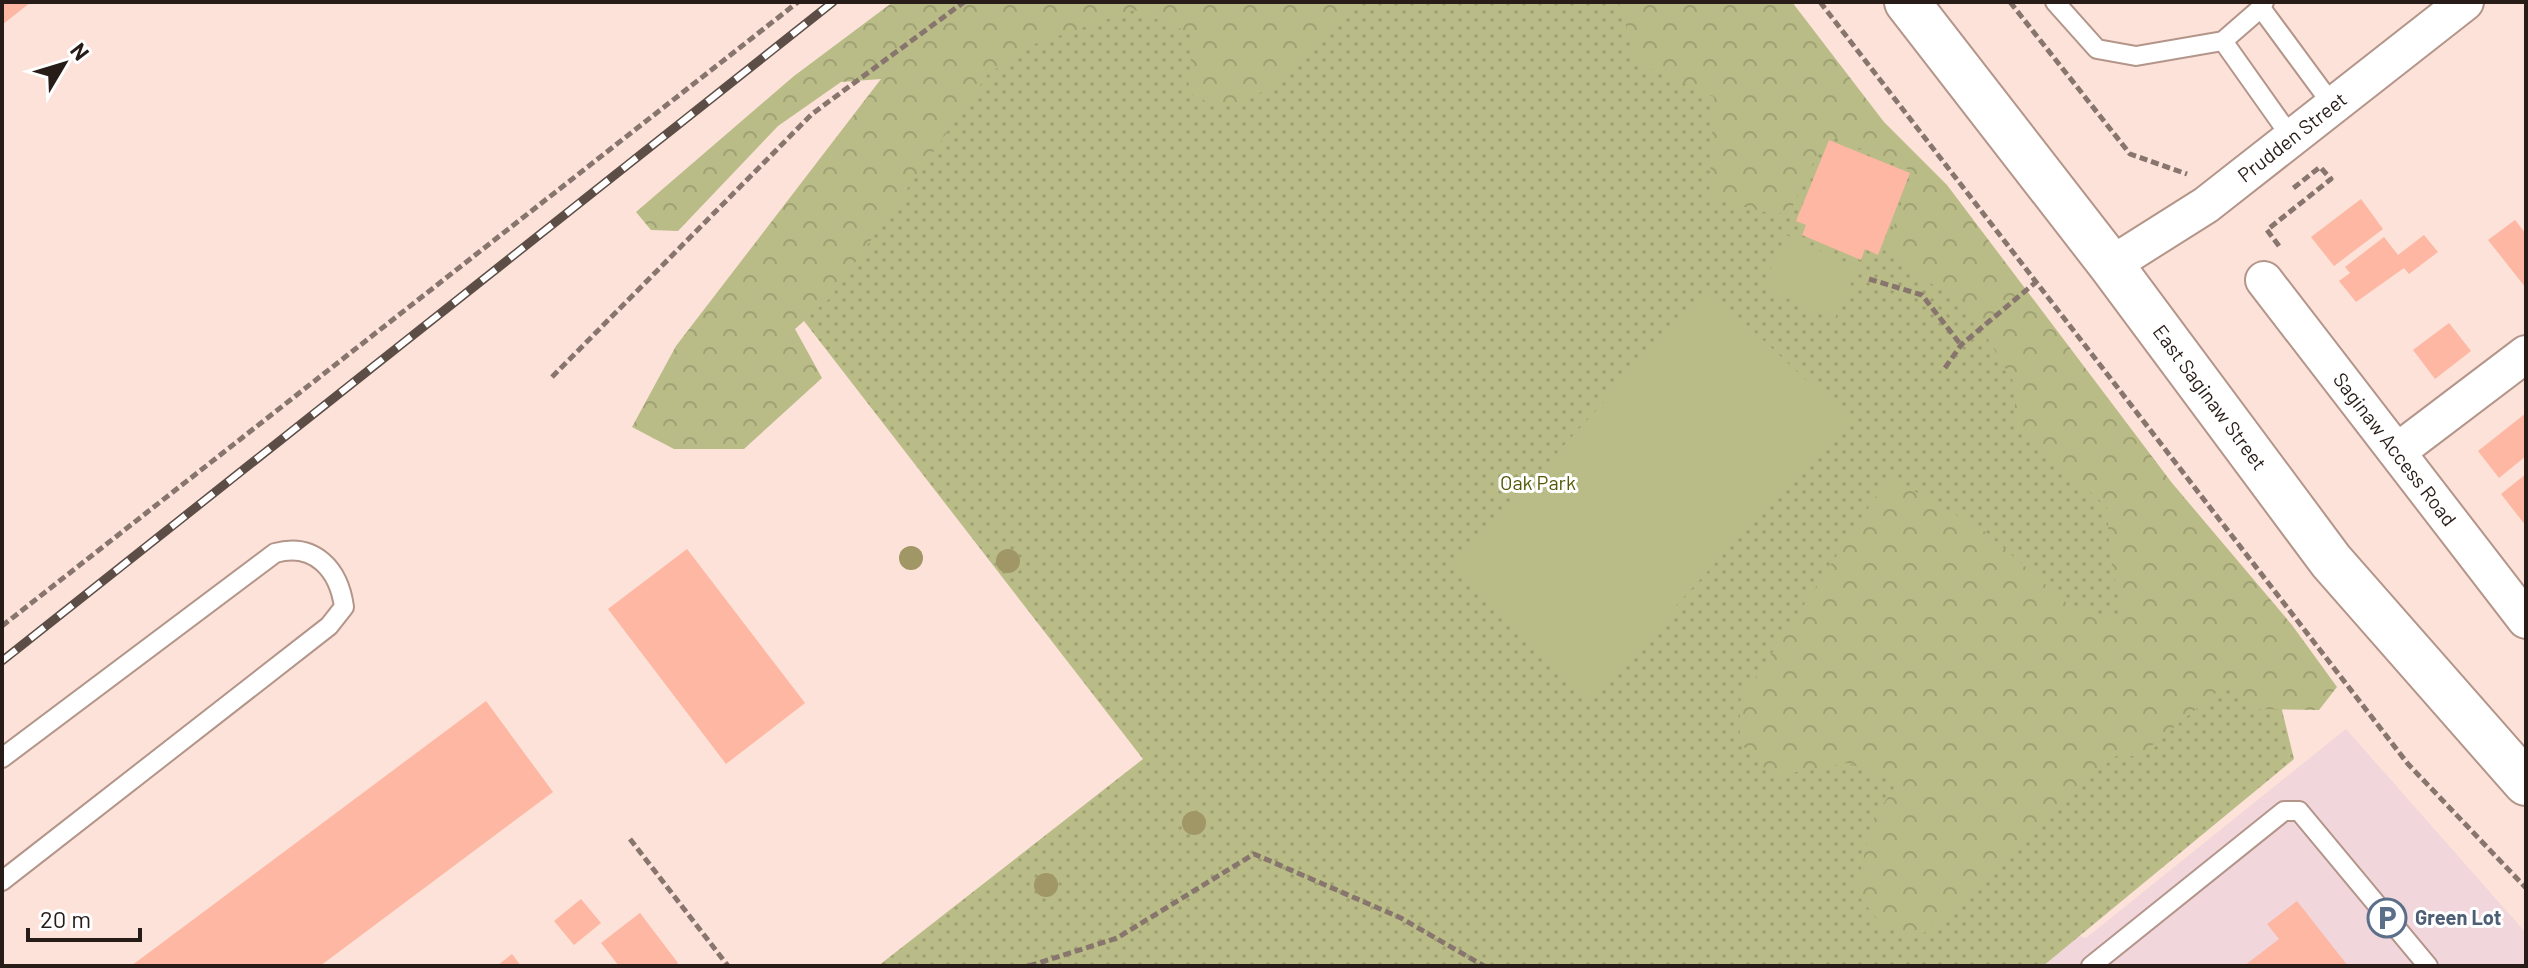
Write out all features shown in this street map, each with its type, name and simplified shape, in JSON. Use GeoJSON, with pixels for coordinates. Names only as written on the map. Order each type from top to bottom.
{"type":"FeatureCollection","features":[{"type":"Feature","properties":{"kind":"main road","name":"East Saginaw Street"},"geometry":{"type":"LineString","coordinates":[[1907,2],[2111,265],[2331,561],[2526,783]]}},
{"type":"Feature","properties":{"kind":"street","name":"Prudden Street"},"geometry":{"type":"LineString","coordinates":[[2111,265],[2206,205],[2334,107],[2461,3]]}},
{"type":"Feature","properties":{"kind":"street","name":"Saginaw Access Road"},"geometry":{"type":"LineString","coordinates":[[2264,280],[2526,620]]}},
{"type":"Feature","properties":{"kind":"street"},"geometry":{"type":"LineString","coordinates":[[2398,451],[2526,354]]}},
{"type":"Feature","properties":{"kind":"lane"},"geometry":{"type":"LineString","coordinates":[[2055,2],[2097,49],[2136,56],[2223,41],[2262,5],[2334,107]]}},
{"type":"Feature","properties":{"kind":"lane"},"geometry":{"type":"LineString","coordinates":[[2223,41],[2291,137]]}},
{"type":"Feature","properties":{"kind":"lane"},"geometry":{"type":"LineString","coordinates":[[2,758],[275,553],[290,549],[312,552],[333,572],[341,586],[344,607],[329,626],[2,881]]}},
{"type":"Feature","properties":{"kind":"lane"},"geometry":{"type":"LineString","coordinates":[[2091,966],[2284,811],[2299,811],[2428,966]]}},
{"type":"Feature","properties":{"kind":"path"},"geometry":{"type":"LineString","coordinates":[[2,626],[798,2]]}},
{"type":"Feature","properties":{"kind":"path"},"geometry":{"type":"LineString","coordinates":[[552,377],[812,114],[964,2]]}},
{"type":"Feature","properties":{"kind":"path"},"geometry":{"type":"LineString","coordinates":[[1820,2],[2408,764],[2526,888]]}},
{"type":"Feature","properties":{"kind":"path"},"geometry":{"type":"LineString","coordinates":[[1869,279],[1922,295],[1961,345]]}},
{"type":"Feature","properties":{"kind":"path"},"geometry":{"type":"LineString","coordinates":[[1945,368],[1961,345],[2036,282]]}},
{"type":"Feature","properties":{"kind":"path"},"geometry":{"type":"LineString","coordinates":[[630,839],[728,966]]}},
{"type":"Feature","properties":{"kind":"path"},"geometry":{"type":"LineString","coordinates":[[1029,966],[1117,938],[1254,854],[1401,918],[1484,966]]}},
{"type":"Feature","properties":{"kind":"shaded area"},"geometry":{"type":"Polygon","coordinates":[[[2346,729],[2526,933],[2526,966],[1995,966],[2061,931],[2086,938],[2346,729]]]}},
{"type":"Feature","properties":{"kind":"green space"},"geometry":{"type":"Polygon","coordinates":[[[893,2],[1360,2],[1265,91],[1221,107],[1188,94],[1193,34],[1134,10],[1032,45],[988,74],[830,298],[795,329],[822,378],[744,449],[674,449],[632,427],[676,346],[881,79],[841,82],[778,126],[678,231],[651,230],[636,212],[794,76],[893,2]]]}},
{"type":"Feature","properties":{"kind":"green space","name":"Oak Park"},"geometry":{"type":"Polygon","coordinates":[[[1068,2],[1787,2],[2263,633],[2294,759],[2043,966],[878,966],[1143,759],[804,321],[979,31],[1068,2]]]}},
{"type":"Feature","properties":{"kind":"green space"},"geometry":{"type":"Polygon","coordinates":[[[1619,2],[1792,2],[1884,122],[1947,185],[2172,483],[2292,625],[2337,687],[2319,710],[2253,709],[2229,682],[2139,756],[2116,756],[2066,797],[2007,852],[1963,900],[1919,937],[1884,927],[1856,893],[1871,823],[1897,783],[1848,763],[1773,776],[1740,743],[1740,701],[1889,477],[1983,530],[2070,606],[2123,622],[2110,555],[2107,507],[2014,423],[2016,386],[1963,297],[1915,277],[1886,250],[1912,171],[1827,134],[1790,212],[1773,214],[1709,198],[1714,97],[1637,63],[1619,2]]]}},
{"type":"Feature","properties":{"kind":"green space"},"geometry":{"type":"Polygon","coordinates":[[[1786,235],[1858,268],[1834,320],[1762,287],[1786,235]]]}},
{"type":"Feature","properties":{"kind":"green space"},"geometry":{"type":"Polygon","coordinates":[[[1708,289],[1848,419],[1591,698],[1451,568],[1708,289]]]}},
{"type":"Feature","properties":{"kind":"building"},"geometry":{"type":"Polygon","coordinates":[[[2,2],[31,2],[2,25],[2,2]]]}},
{"type":"Feature","properties":{"kind":"building"},"geometry":{"type":"Polygon","coordinates":[[[1829,140],[1910,173],[1878,255],[1865,249],[1861,260],[1802,235],[1806,225],[1796,221],[1829,140]]]}},
{"type":"Feature","properties":{"kind":"building"},"geometry":{"type":"Polygon","coordinates":[[[2361,199],[2383,229],[2334,266],[2311,237],[2361,199]]]}},
{"type":"Feature","properties":{"kind":"building"},"geometry":{"type":"Polygon","coordinates":[[[2515,220],[2526,234],[2526,288],[2488,240],[2515,220]]]}},
{"type":"Feature","properties":{"kind":"building"},"geometry":{"type":"Polygon","coordinates":[[[2424,235],[2438,252],[2409,274],[2404,268],[2356,302],[2339,281],[2350,273],[2345,267],[2384,237],[2398,255],[2424,235]]]}},
{"type":"Feature","properties":{"kind":"building"},"geometry":{"type":"Polygon","coordinates":[[[2449,323],[2471,351],[2435,379],[2413,350],[2449,323]]]}},
{"type":"Feature","properties":{"kind":"building"},"geometry":{"type":"Polygon","coordinates":[[[2526,413],[2526,456],[2499,478],[2478,451],[2526,413]]]}},
{"type":"Feature","properties":{"kind":"building"},"geometry":{"type":"Polygon","coordinates":[[[2526,474],[2526,526],[2501,494],[2526,474]]]}},
{"type":"Feature","properties":{"kind":"building"},"geometry":{"type":"Polygon","coordinates":[[[687,549],[805,703],[726,764],[608,609],[687,549]]]}},
{"type":"Feature","properties":{"kind":"building"},"geometry":{"type":"Polygon","coordinates":[[[486,701],[553,792],[320,966],[131,966],[486,701]]]}},
{"type":"Feature","properties":{"kind":"building"},"geometry":{"type":"Polygon","coordinates":[[[581,899],[601,923],[574,945],[554,921],[581,899]]]}},
{"type":"Feature","properties":{"kind":"building"},"geometry":{"type":"Polygon","coordinates":[[[2297,901],[2348,966],[2244,966],[2279,939],[2267,924],[2297,901]]]}},
{"type":"Feature","properties":{"kind":"building"},"geometry":{"type":"Polygon","coordinates":[[[640,913],[678,963],[674,966],[619,966],[601,943],[640,913]]]}},
{"type":"Feature","properties":{"kind":"building"},"geometry":{"type":"Polygon","coordinates":[[[512,954],[521,966],[497,966],[512,954]]]}},
{"type":"Feature","properties":{"kind":"railway"},"geometry":{"type":"LineString","coordinates":[[2,661],[833,2]]}},
{"type":"Feature","properties":{"kind":"place","name":"Green Lot"},"geometry":{"type":"Point","coordinates":[2387,918]}}]}
